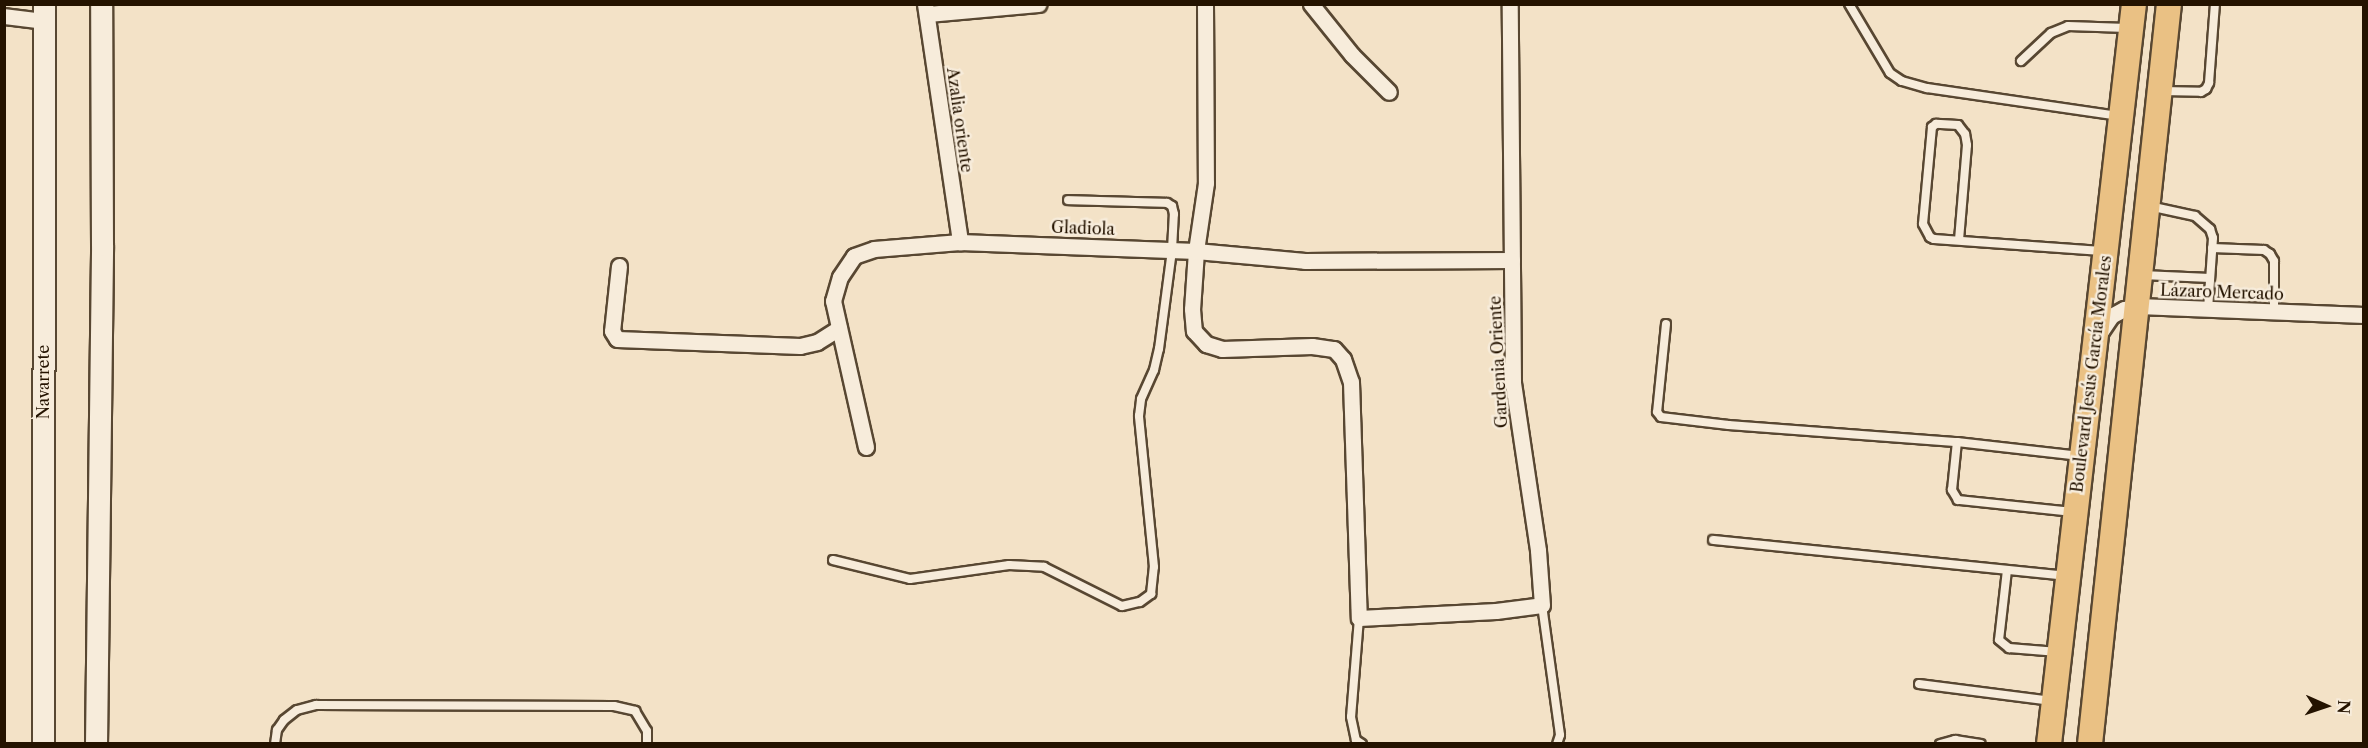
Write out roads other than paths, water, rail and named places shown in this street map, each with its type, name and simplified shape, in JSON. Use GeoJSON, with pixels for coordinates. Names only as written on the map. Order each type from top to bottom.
{"type":"FeatureCollection","features":[{"type":"Feature","properties":{"kind":"main road","name":"Boulevard Jesús García Morales"},"geometry":{"type":"LineString","coordinates":[[2049,744],[2134,4]]}},
{"type":"Feature","properties":{"kind":"main road"},"geometry":{"type":"LineString","coordinates":[[2090,744],[2139,306],[2169,4]]}},
{"type":"Feature","properties":{"kind":"main road","name":"Navarrete"},"geometry":{"type":"LineString","coordinates":[[43,744],[44,13]]}},
{"type":"Feature","properties":{"kind":"main road"},"geometry":{"type":"LineString","coordinates":[[96,744],[102,245],[101,14]]}},
{"type":"Feature","properties":{"kind":"street"},"geometry":{"type":"LineString","coordinates":[[926,9],[1039,4]]}},
{"type":"Feature","properties":{"kind":"street"},"geometry":{"type":"LineString","coordinates":[[1205,4],[1206,183],[1196,251],[1192,309],[1194,331],[1206,344],[1222,350],[1312,346],[1334,349],[1343,359],[1351,382],[1359,618],[1496,611],[1542,605]]}},
{"type":"Feature","properties":{"kind":"street"},"geometry":{"type":"LineString","coordinates":[[1311,4],[1352,55],[1389,92]]}},
{"type":"Feature","properties":{"kind":"street","name":"Gardenia Oriente"},"geometry":{"type":"LineString","coordinates":[[1510,4],[1513,382],[1539,558],[1542,605]]}},
{"type":"Feature","properties":{"kind":"street","name":"Azalia oriente"},"geometry":{"type":"LineString","coordinates":[[926,9],[960,242]]}},
{"type":"Feature","properties":{"kind":"street"},"geometry":{"type":"LineString","coordinates":[[4,16],[44,13]]}},
{"type":"Feature","properties":{"kind":"street","name":"Gladiola"},"geometry":{"type":"LineString","coordinates":[[866,447],[833,301],[840,277],[854,256],[874,249],[960,242],[1196,251],[1305,261],[1358,263],[1512,260]]}},
{"type":"Feature","properties":{"kind":"street"},"geometry":{"type":"LineString","coordinates":[[619,266],[612,331],[616,339],[800,346],[817,342],[839,328]]}},
{"type":"Feature","properties":{"kind":"street","name":"Lázaro Mercado"},"geometry":{"type":"LineString","coordinates":[[2096,341],[2102,327],[2111,316],[2124,309],[2139,306],[2364,315]]}},
{"type":"Feature","properties":{"kind":"lane"},"geometry":{"type":"LineString","coordinates":[[1849,4],[1890,72],[1902,81],[1927,88],[2120,116]]}},
{"type":"Feature","properties":{"kind":"lane"},"geometry":{"type":"LineString","coordinates":[[2159,91],[2201,92],[2206,89],[2209,83],[2215,4]]}},
{"type":"Feature","properties":{"kind":"lane"},"geometry":{"type":"LineString","coordinates":[[2021,61],[2051,33],[2068,27],[2131,28]]}},
{"type":"Feature","properties":{"kind":"lane"},"geometry":{"type":"LineString","coordinates":[[1959,240],[1967,145],[1965,134],[1958,125],[1936,124],[1932,127],[1923,224],[1930,237],[1959,240],[2106,251]]}},
{"type":"Feature","properties":{"kind":"lane"},"geometry":{"type":"LineString","coordinates":[[833,560],[910,579],[1009,565],[1044,567],[1122,606],[1140,602],[1150,594],[1154,567],[1139,416],[1141,399],[1154,370],[1159,349],[1172,250],[1174,214],[1172,206],[1167,203],[1068,200]]}},
{"type":"Feature","properties":{"kind":"lane"},"geometry":{"type":"LineString","coordinates":[[2148,206],[2195,216],[2203,220],[2210,229],[2212,248],[2208,309]]}},
{"type":"Feature","properties":{"kind":"lane"},"geometry":{"type":"LineString","coordinates":[[2212,248],[2264,250],[2270,254],[2274,261],[2274,312]]}},
{"type":"Feature","properties":{"kind":"lane"},"geometry":{"type":"LineString","coordinates":[[2142,275],[2210,279]]}},
{"type":"Feature","properties":{"kind":"lane"},"geometry":{"type":"LineString","coordinates":[[1666,324],[1658,412],[1661,417],[1729,425],[1957,442],[2082,457]]}},
{"type":"Feature","properties":{"kind":"lane"},"geometry":{"type":"LineString","coordinates":[[1957,442],[1952,490],[1958,500],[2075,512]]}},
{"type":"Feature","properties":{"kind":"lane"},"geometry":{"type":"LineString","coordinates":[[1713,540],[2067,576]]}},
{"type":"Feature","properties":{"kind":"lane"},"geometry":{"type":"LineString","coordinates":[[2007,570],[1999,640],[2009,648],[2059,652]]}},
{"type":"Feature","properties":{"kind":"lane"},"geometry":{"type":"LineString","coordinates":[[1542,605],[1560,735],[1557,744]]}},
{"type":"Feature","properties":{"kind":"lane"},"geometry":{"type":"LineString","coordinates":[[1359,618],[1351,717],[1356,740],[1362,744]]}},
{"type":"Feature","properties":{"kind":"lane"},"geometry":{"type":"LineString","coordinates":[[1919,684],[2054,701]]}},
{"type":"Feature","properties":{"kind":"lane"},"geometry":{"type":"LineString","coordinates":[[275,744],[277,730],[284,720],[297,710],[316,705],[614,706],[634,711],[647,731],[647,744]]}},
{"type":"Feature","properties":{"kind":"lane"},"geometry":{"type":"LineString","coordinates":[[1940,744],[1955,740],[1981,744]]}}]}
